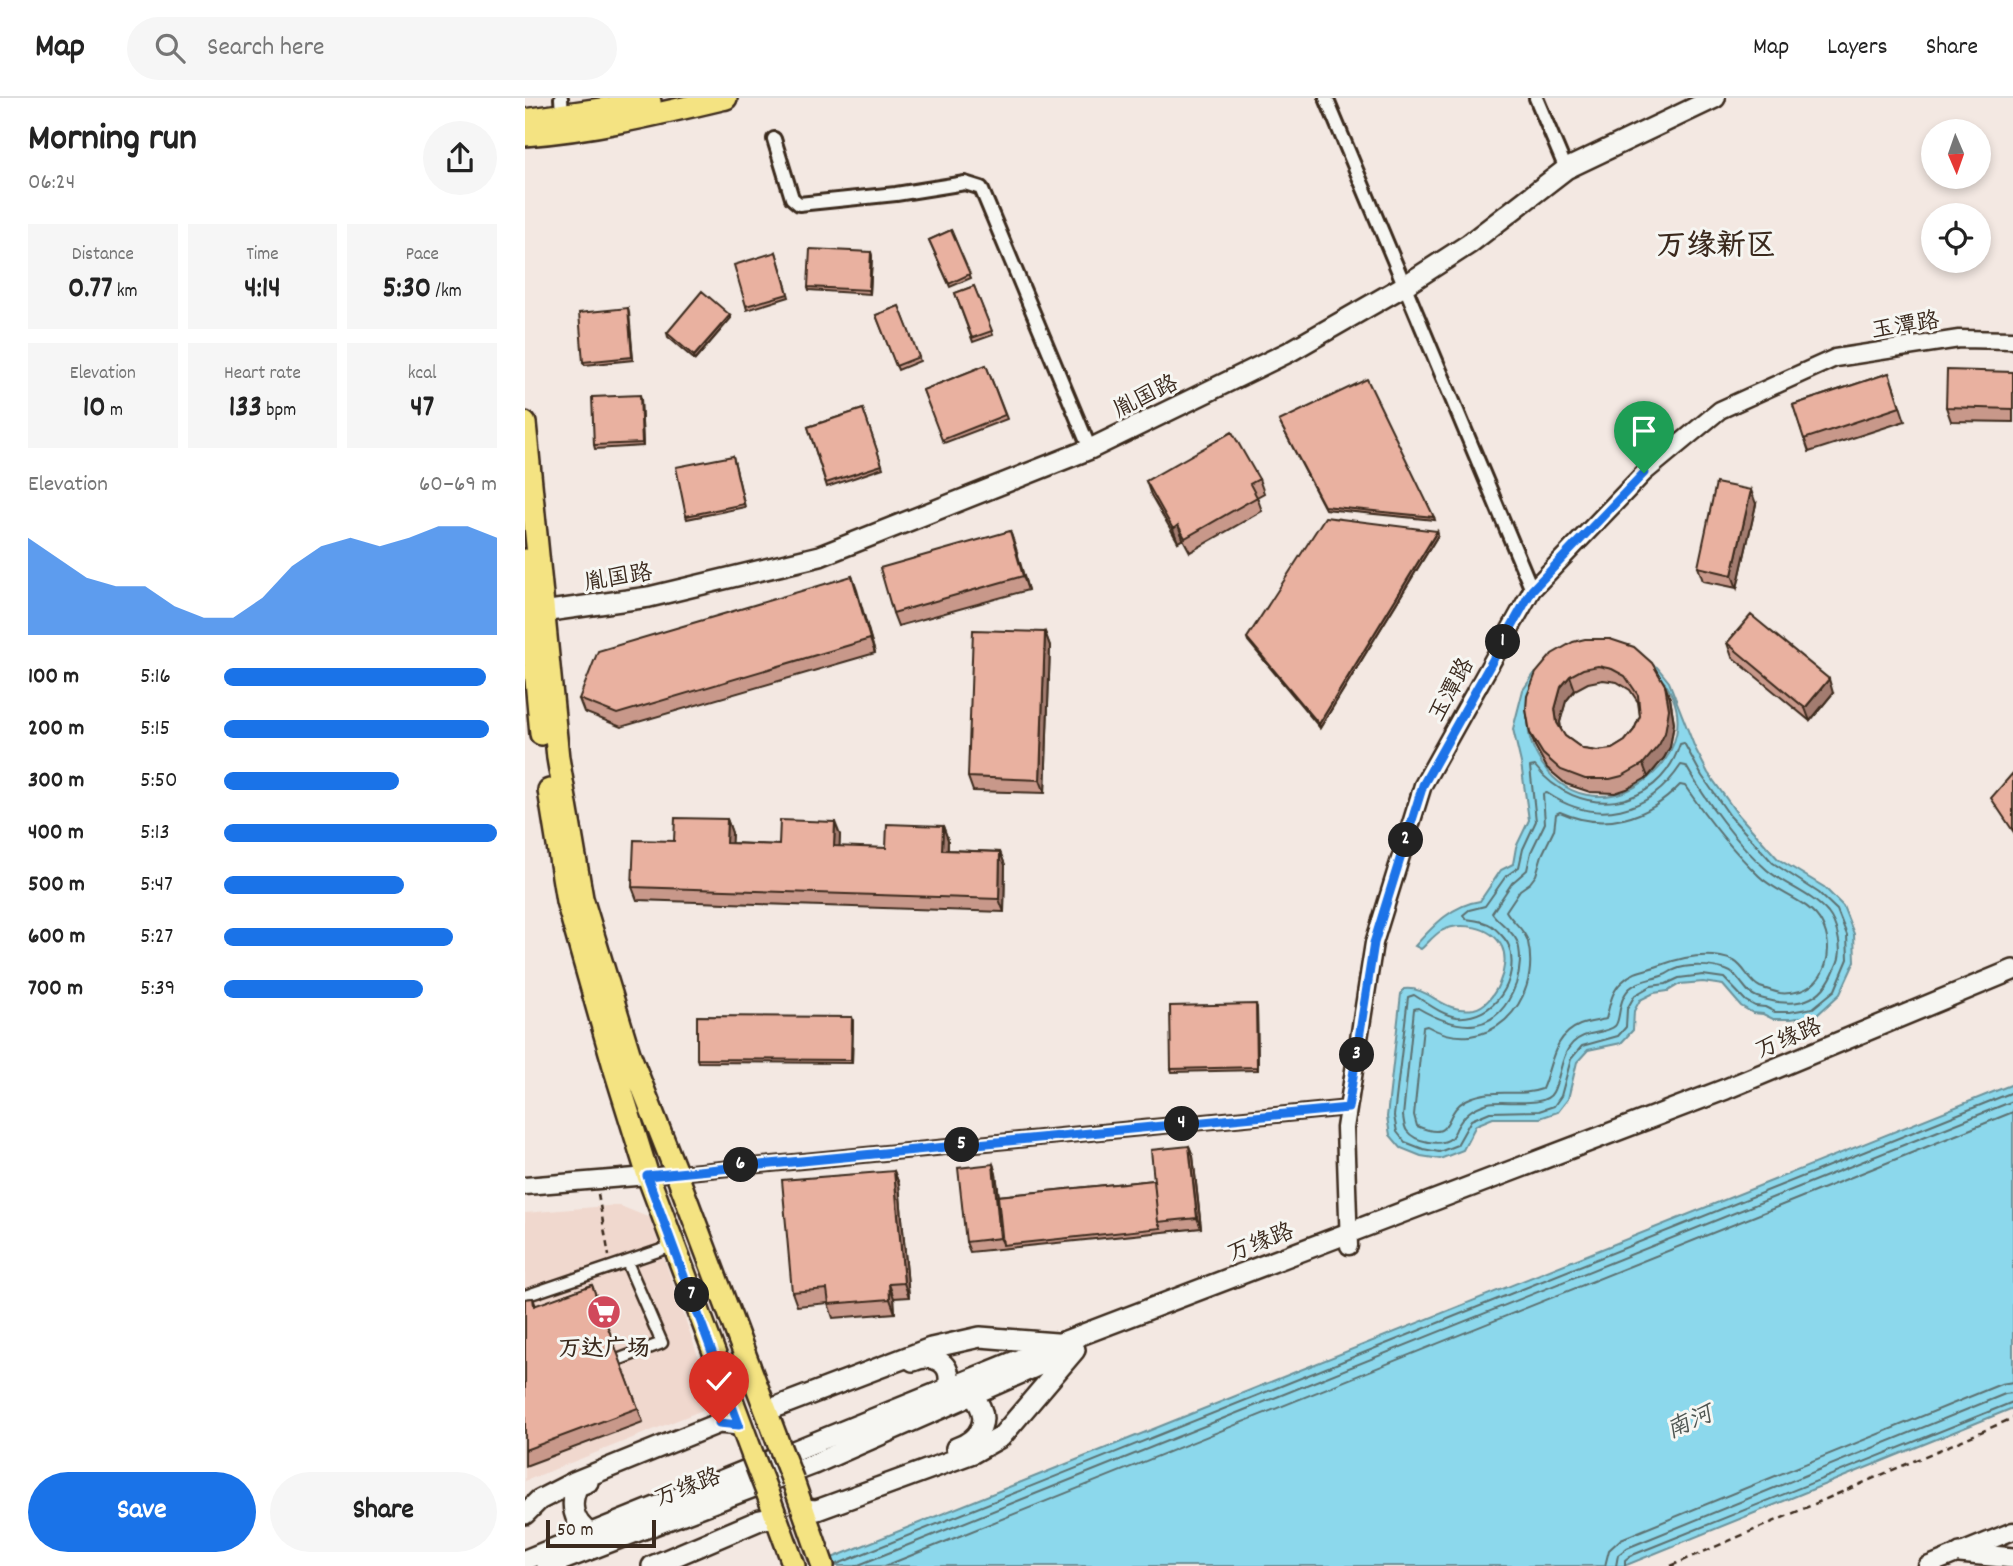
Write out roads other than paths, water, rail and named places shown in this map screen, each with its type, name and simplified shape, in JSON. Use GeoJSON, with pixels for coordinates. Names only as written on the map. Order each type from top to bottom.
{"type":"FeatureCollection","features":[{"type":"Feature","properties":{"kind":"main road"},"geometry":{"type":"LineString","coordinates":[[525,120],[561,106],[639,104],[666,98]]}},
{"type":"Feature","properties":{"kind":"main road"},"geometry":{"type":"LineString","coordinates":[[525,135],[557,133],[649,117],[726,98]]}},
{"type":"Feature","properties":{"kind":"main road","name":"胤国路"},"geometry":{"type":"LineString","coordinates":[[533,613],[649,597],[820,556],[1090,449],[1289,352],[1404,286],[1469,244],[1566,169],[1715,98]]}},
{"type":"Feature","properties":{"kind":"main road"},"geometry":{"type":"LineString","coordinates":[[525,423],[533,613],[543,760],[567,901],[647,1176],[794,1566]]}},
{"type":"Feature","properties":{"kind":"main road"},"geometry":{"type":"LineString","coordinates":[[525,561],[582,898],[629,1053],[823,1566]]}},
{"type":"Feature","properties":{"kind":"main road","name":"万缘路"},"geometry":{"type":"LineString","coordinates":[[525,1560],[591,1549],[948,1387],[1068,1347],[1349,1239],[1726,1089],[2013,970]]}},
{"type":"Feature","properties":{"kind":"main road","name":"万缘路"},"geometry":{"type":"LineString","coordinates":[[1349,1239],[1731,1100],[2013,983]]}},
{"type":"Feature","properties":{"kind":"main road"},"geometry":{"type":"LineString","coordinates":[[766,1411],[931,1348],[980,1337],[1068,1347]]}},
{"type":"Feature","properties":{"kind":"main road"},"geometry":{"type":"LineString","coordinates":[[805,1516],[973,1453],[1001,1437],[1068,1347]]}},
{"type":"Feature","properties":{"kind":"main road","name":"万缘路"},"geometry":{"type":"LineString","coordinates":[[547,1566],[814,1464],[972,1395],[1068,1347]]}},
{"type":"Feature","properties":{"kind":"main road"},"geometry":{"type":"LineString","coordinates":[[766,1411],[804,1403],[924,1357],[936,1359],[946,1367],[950,1381],[948,1387]]}},
{"type":"Feature","properties":{"kind":"main road"},"geometry":{"type":"LineString","coordinates":[[805,1516],[813,1500],[970,1443],[980,1431],[983,1417],[980,1405],[972,1395]]}},
{"type":"Feature","properties":{"kind":"main road"},"geometry":{"type":"LineString","coordinates":[[525,1514],[539,1500],[576,1482],[719,1423],[739,1425]]}},
{"type":"Feature","properties":{"kind":"main road"},"geometry":{"type":"LineString","coordinates":[[591,1549],[574,1513],[573,1499],[577,1486],[722,1434],[739,1425]]}},
{"type":"Feature","properties":{"kind":"main road"},"geometry":{"type":"LineString","coordinates":[[652,1566],[760,1520],[780,1525]]}},
{"type":"Feature","properties":{"kind":"main road"},"geometry":{"type":"LineString","coordinates":[[673,1566],[780,1525]]}},
{"type":"Feature","properties":{"kind":"main road"},"geometry":{"type":"LineString","coordinates":[[1959,1559],[2013,1558]]}},
{"type":"Feature","properties":{"kind":"main road"},"geometry":{"type":"LineString","coordinates":[[1959,1559],[1981,1566]]}},
{"type":"Feature","properties":{"kind":"street"},"geometry":{"type":"LineString","coordinates":[[1326,98],[1532,590]]}},
{"type":"Feature","properties":{"kind":"street"},"geometry":{"type":"LineString","coordinates":[[1536,98],[1566,169]]}},
{"type":"Feature","properties":{"kind":"street"},"geometry":{"type":"LineString","coordinates":[[774,139],[792,198],[799,204],[897,194],[965,183],[981,188],[1090,449]]}},
{"type":"Feature","properties":{"kind":"street","name":"玉潭路"},"geometry":{"type":"LineString","coordinates":[[1349,1239],[1345,1128],[1374,943],[1423,785],[1532,590],[1644,473],[1720,410],[1835,358],[1959,339],[2013,340]]}},
{"type":"Feature","properties":{"kind":"street"},"geometry":{"type":"LineString","coordinates":[[525,1186],[1348,1108]]}},
{"type":"Feature","properties":{"kind":"street"},"geometry":{"type":"LineString","coordinates":[[525,1296],[532,1296],[674,1245]]}},
{"type":"Feature","properties":{"kind":"street"},"geometry":{"type":"LineString","coordinates":[[620,1359],[662,1343],[627,1262]]}},
{"type":"Feature","properties":{"kind":"street"},"geometry":{"type":"LineString","coordinates":[[1927,1566],[1959,1559],[2013,1531]]}},
{"type":"Feature","properties":{"kind":"water"},"geometry":{"type":"Polygon","coordinates":[[[1566,659],[1539,702],[1529,724],[1530,739],[1542,764],[1566,787],[1594,796],[1621,792],[1646,779],[1666,759],[1676,733],[1675,705],[1660,677],[1640,659],[1657,667],[1669,682],[1695,748],[1708,773],[1736,812],[1778,859],[1824,887],[1843,906],[1854,934],[1855,961],[1840,994],[1817,1015],[1773,1019],[1741,1006],[1723,985],[1703,982],[1680,984],[1668,991],[1654,993],[1640,1000],[1634,1011],[1633,1030],[1621,1043],[1588,1050],[1577,1062],[1568,1099],[1558,1112],[1540,1118],[1493,1118],[1476,1125],[1463,1150],[1440,1159],[1421,1156],[1401,1148],[1390,1135],[1387,1117],[1401,994],[1404,989],[1413,989],[1453,1008],[1474,1009],[1482,1006],[1499,983],[1503,973],[1504,955],[1502,947],[1491,934],[1466,926],[1441,931],[1421,949],[1415,946],[1452,911],[1480,901],[1501,870],[1513,864],[1516,847],[1529,820],[1513,729],[1523,690],[1534,674],[1566,659]]]}},
{"type":"Feature","properties":{"kind":"water","name":"南河"},"geometry":{"type":"Polygon","coordinates":[[[2013,1084],[2013,1408],[1624,1566],[812,1566],[2013,1084]]]}},
{"type":"Feature","properties":{"kind":"place","name":"万达广场"},"geometry":{"type":"Point","coordinates":[604,1312]}},
{"type":"Feature","properties":{"kind":"district","name":"万缘新区"},"geometry":{"type":"Point","coordinates":[1716,244]}}]}
